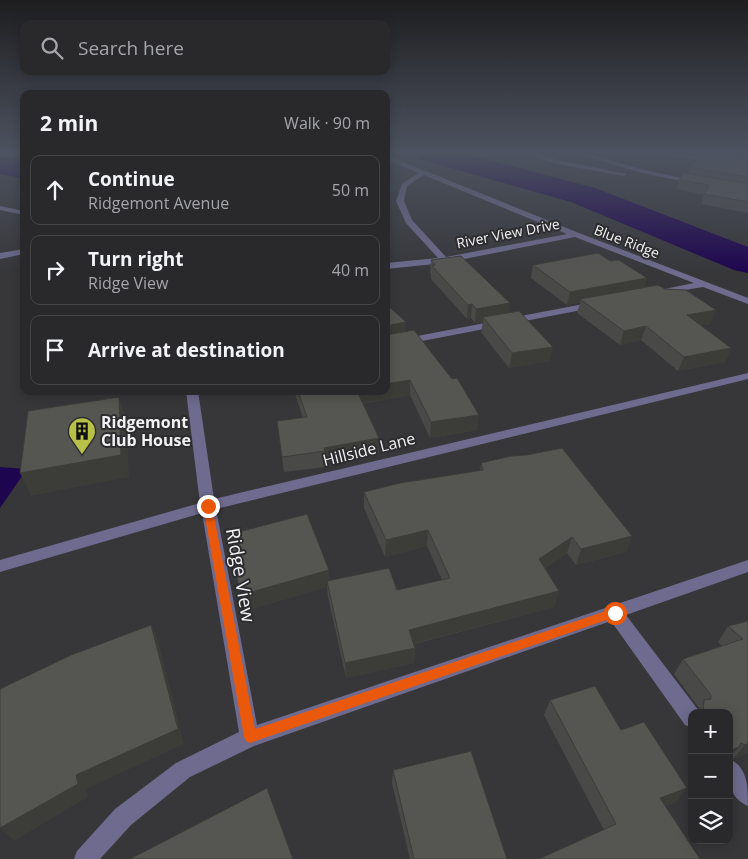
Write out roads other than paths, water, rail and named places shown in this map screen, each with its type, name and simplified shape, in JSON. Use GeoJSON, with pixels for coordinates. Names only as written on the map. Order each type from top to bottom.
{"type":"FeatureCollection","features":[{"type":"Feature","properties":{"kind":"street"},"geometry":{"type":"LineString","coordinates":[[402,193],[400,201],[409,221],[444,260]]}},
{"type":"Feature","properties":{"kind":"street","name":"Blue Ridge"},"geometry":{"type":"LineString","coordinates":[[472,193],[748,301]]}},
{"type":"Feature","properties":{"kind":"street"},"geometry":{"type":"LineString","coordinates":[[0,208],[20,212]]}},
{"type":"Feature","properties":{"kind":"street","name":"River View Drive"},"geometry":{"type":"LineString","coordinates":[[390,266],[444,260],[576,235]]}},
{"type":"Feature","properties":{"kind":"street"},"geometry":{"type":"LineString","coordinates":[[0,256],[20,252]]}},
{"type":"Feature","properties":{"kind":"street"},"geometry":{"type":"LineString","coordinates":[[646,295],[704,284]]}},
{"type":"Feature","properties":{"kind":"street"},"geometry":{"type":"LineString","coordinates":[[390,344],[608,302]]}},
{"type":"Feature","properties":{"kind":"street","name":"Hillside Lane"},"geometry":{"type":"LineString","coordinates":[[0,566],[208,506],[748,376]]}},
{"type":"Feature","properties":{"kind":"street","name":"Ridge View"},"geometry":{"type":"LineString","coordinates":[[193,395],[208,506],[250,737]]}},
{"type":"Feature","properties":{"kind":"street"},"geometry":{"type":"LineString","coordinates":[[85,859],[123,817],[183,770],[250,737],[748,566]]}},
{"type":"Feature","properties":{"kind":"street"},"geometry":{"type":"LineString","coordinates":[[615,613],[688,713]]}},
{"type":"Feature","properties":{"kind":"street"},"geometry":{"type":"LineString","coordinates":[[733,774],[748,795]]}},
{"type":"Feature","properties":{"kind":"waterway"},"geometry":{"type":"LineString","coordinates":[[576,193],[748,261]]}},
{"type":"Feature","properties":{"kind":"place","name":"Ridgemont Club House"},"geometry":{"type":"Point","coordinates":[82,455]}}]}
